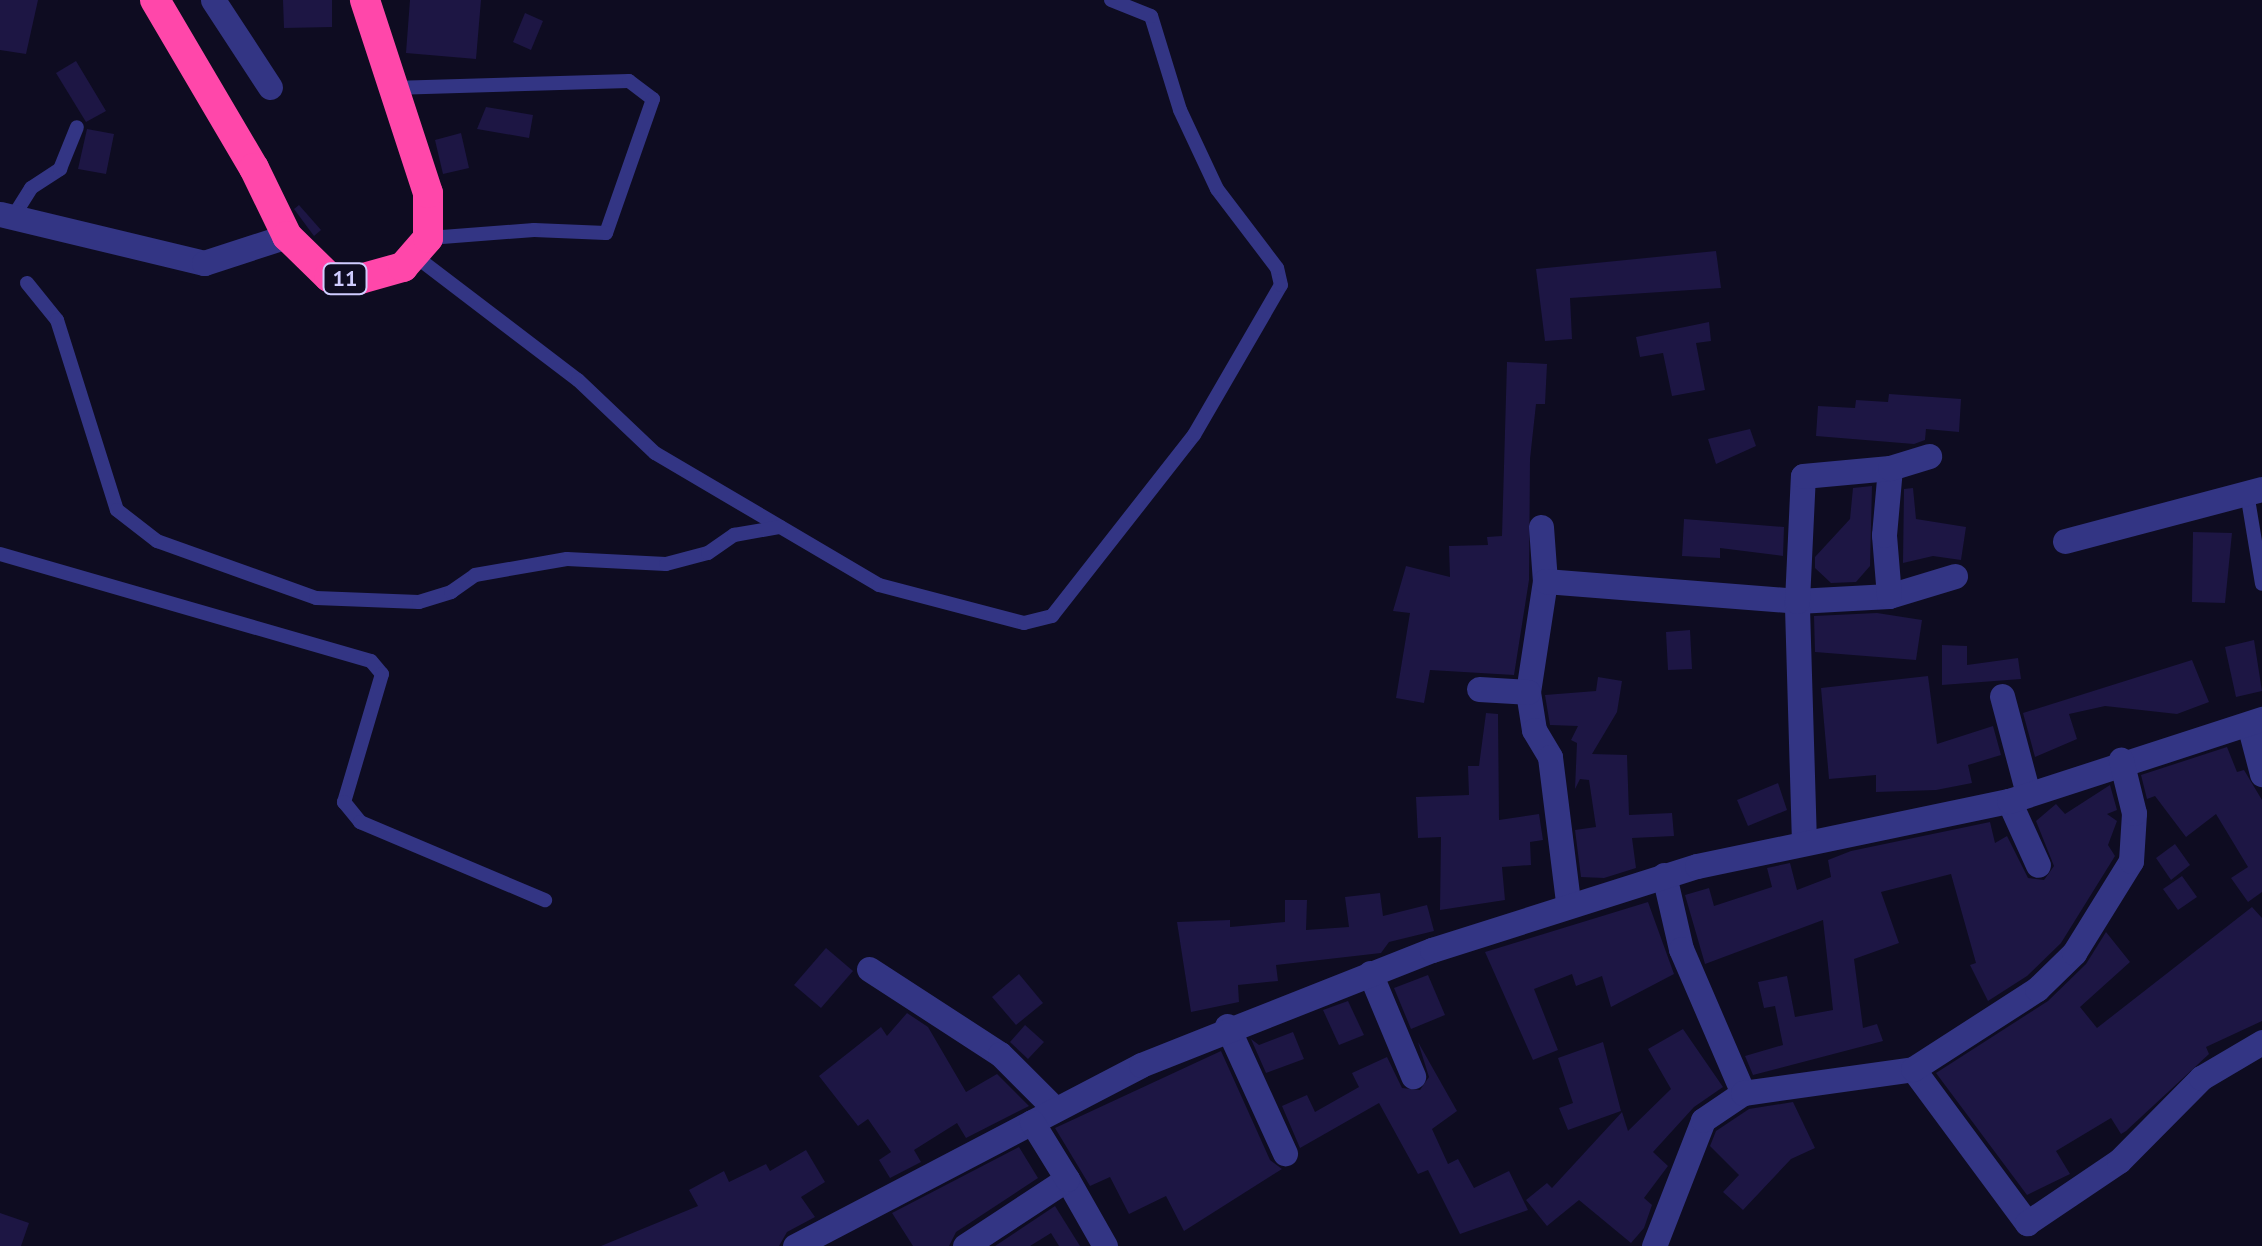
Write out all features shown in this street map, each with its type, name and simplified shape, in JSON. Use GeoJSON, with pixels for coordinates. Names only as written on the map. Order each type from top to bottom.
{"type":"FeatureCollection","features":[{"type":"Feature","properties":{"kind":"highway","name":"11"},"geometry":{"type":"LineString","coordinates":[[155,0],[254,168],[286,236],[329,277],[389,274],[422,247]]}},
{"type":"Feature","properties":{"kind":"highway"},"geometry":{"type":"LineString","coordinates":[[366,0],[390,88],[428,193],[422,247]]}},
{"type":"Feature","properties":{"kind":"street"},"geometry":{"type":"LineString","coordinates":[[213,0],[270,87]]}},
{"type":"Feature","properties":{"kind":"street"},"geometry":{"type":"LineString","coordinates":[[7,215],[204,262],[286,236]]}},
{"type":"Feature","properties":{"kind":"street"},"geometry":{"type":"LineString","coordinates":[[1804,843],[1797,601],[1803,476],[1890,468],[1930,456]]}},
{"type":"Feature","properties":{"kind":"street"},"geometry":{"type":"LineString","coordinates":[[1889,596],[1884,535],[1890,468]]}},
{"type":"Feature","properties":{"kind":"street"},"geometry":{"type":"LineString","coordinates":[[2065,541],[2255,491]]}},
{"type":"Feature","properties":{"kind":"street"},"geometry":{"type":"LineString","coordinates":[[1541,527],[1545,581],[1528,692],[1534,730],[1550,756],[1568,902]]}},
{"type":"Feature","properties":{"kind":"street"},"geometry":{"type":"LineString","coordinates":[[1545,581],[1797,601],[1889,596],[1955,576]]}},
{"type":"Feature","properties":{"kind":"street"},"geometry":{"type":"LineString","coordinates":[[1479,689],[1528,692]]}},
{"type":"Feature","properties":{"kind":"street"},"geometry":{"type":"LineString","coordinates":[[2002,696],[2019,797],[2038,866]]}},
{"type":"Feature","properties":{"kind":"street"},"geometry":{"type":"LineString","coordinates":[[795,1246],[1044,1115],[1227,1026],[1568,902],[1804,843],[2019,797],[2121,760],[2255,722],[2262,774]]}},
{"type":"Feature","properties":{"kind":"street"},"geometry":{"type":"LineString","coordinates":[[1654,1246],[1704,1120],[1743,1094],[1913,1068],[2037,989],[2074,954],[2132,861],[2136,832],[2121,760]]}},
{"type":"Feature","properties":{"kind":"street"},"geometry":{"type":"LineString","coordinates":[[1664,876],[1680,949],[1716,1044],[1743,1094]]}},
{"type":"Feature","properties":{"kind":"street"},"geometry":{"type":"LineString","coordinates":[[869,969],[1000,1054],[1044,1115],[1067,1179],[1097,1243]]}},
{"type":"Feature","properties":{"kind":"street"},"geometry":{"type":"LineString","coordinates":[[1370,974],[1412,1076]]}},
{"type":"Feature","properties":{"kind":"street"},"geometry":{"type":"LineString","coordinates":[[1227,1026],[1284,1152]]}},
{"type":"Feature","properties":{"kind":"street"},"geometry":{"type":"LineString","coordinates":[[1913,1068],[2026,1223],[2101,1176],[2201,1078],[2262,1042]]}},
{"type":"Feature","properties":{"kind":"street"},"geometry":{"type":"LineString","coordinates":[[966,1246],[1067,1179]]}},
{"type":"Feature","properties":{"kind":"lane"},"geometry":{"type":"LineString","coordinates":[[422,247],[564,368],[656,454],[879,585],[1024,623],[1052,616],[1066,602],[1083,570],[1194,435],[1281,285],[1277,268],[1217,189],[1180,110],[1152,16],[1111,0]]}},
{"type":"Feature","properties":{"kind":"lane"},"geometry":{"type":"LineString","coordinates":[[390,88],[629,81],[653,99],[606,232],[534,230],[422,247]]}},
{"type":"Feature","properties":{"kind":"lane"},"geometry":{"type":"LineString","coordinates":[[7,215],[31,188],[60,169],[78,127]]}},
{"type":"Feature","properties":{"kind":"lane"},"geometry":{"type":"LineString","coordinates":[[28,283],[57,320],[117,510],[156,541],[316,598],[419,602],[451,592],[475,575],[568,559],[666,564],[708,553],[734,535],[780,527]]}},
{"type":"Feature","properties":{"kind":"lane"},"geometry":{"type":"LineString","coordinates":[[2255,491],[2262,584]]}},
{"type":"Feature","properties":{"kind":"lane"},"geometry":{"type":"LineString","coordinates":[[0,554],[371,661],[382,674],[344,802],[360,822],[544,900]]}},
{"type":"Feature","properties":{"kind":"building"},"geometry":{"type":"Polygon","coordinates":[[[0,0],[38,0],[26,54],[0,50],[0,0]]]}},
{"type":"Feature","properties":{"kind":"building"},"geometry":{"type":"Polygon","coordinates":[[[283,0],[332,0],[332,27],[284,28],[283,0]]]}},
{"type":"Feature","properties":{"kind":"building"},"geometry":{"type":"Polygon","coordinates":[[[410,0],[481,0],[476,59],[406,53],[410,0]]]}},
{"type":"Feature","properties":{"kind":"building"},"geometry":{"type":"Polygon","coordinates":[[[525,13],[543,21],[531,50],[513,42],[525,13]]]}},
{"type":"Feature","properties":{"kind":"building"},"geometry":{"type":"Polygon","coordinates":[[[76,61],[106,111],[86,122],[56,73],[76,61]]]}},
{"type":"Feature","properties":{"kind":"building"},"geometry":{"type":"Polygon","coordinates":[[[486,107],[533,115],[529,138],[477,129],[486,107]]]}},
{"type":"Feature","properties":{"kind":"building"},"geometry":{"type":"Polygon","coordinates":[[[87,129],[114,134],[106,174],[78,169],[87,129]]]}},
{"type":"Feature","properties":{"kind":"building"},"geometry":{"type":"Polygon","coordinates":[[[461,133],[469,168],[443,174],[435,140],[461,133]]]}},
{"type":"Feature","properties":{"kind":"building"},"geometry":{"type":"Polygon","coordinates":[[[299,205],[321,230],[314,236],[294,209],[299,205]]]}},
{"type":"Feature","properties":{"kind":"building"},"geometry":{"type":"Polygon","coordinates":[[[1716,251],[1721,288],[1570,298],[1572,339],[1545,341],[1536,269],[1716,251]]]}},
{"type":"Feature","properties":{"kind":"building"},"geometry":{"type":"Polygon","coordinates":[[[1709,322],[1711,341],[1696,343],[1705,390],[1672,396],[1663,353],[1640,357],[1636,337],[1709,322]]]}},
{"type":"Feature","properties":{"kind":"building"},"geometry":{"type":"Polygon","coordinates":[[[1507,362],[1547,364],[1545,404],[1536,404],[1530,459],[1529,580],[1514,675],[1430,670],[1424,703],[1396,698],[1410,613],[1393,611],[1406,566],[1450,577],[1449,546],[1488,545],[1487,537],[1502,536],[1507,362]]]}},
{"type":"Feature","properties":{"kind":"building"},"geometry":{"type":"Polygon","coordinates":[[[1889,394],[1961,399],[1959,432],[1926,429],[1925,440],[1914,444],[1816,436],[1818,406],[1855,408],[1856,400],[1888,402],[1889,394]]]}},
{"type":"Feature","properties":{"kind":"building"},"geometry":{"type":"Polygon","coordinates":[[[1750,429],[1756,446],[1716,464],[1708,439],[1750,429]]]}},
{"type":"Feature","properties":{"kind":"building"},"geometry":{"type":"Polygon","coordinates":[[[1872,486],[1870,566],[1856,582],[1831,583],[1815,568],[1815,557],[1850,519],[1853,488],[1872,486]]]}},
{"type":"Feature","properties":{"kind":"building"},"geometry":{"type":"Polygon","coordinates":[[[1913,488],[1916,519],[1966,527],[1961,560],[1933,556],[1903,563],[1904,489],[1913,488]]]}},
{"type":"Feature","properties":{"kind":"building"},"geometry":{"type":"Polygon","coordinates":[[[1684,519],[1784,527],[1783,556],[1720,548],[1720,558],[1682,556],[1684,519]]]}},
{"type":"Feature","properties":{"kind":"building"},"geometry":{"type":"Polygon","coordinates":[[[2193,532],[2232,533],[2225,603],[2192,602],[2193,532]]]}},
{"type":"Feature","properties":{"kind":"building"},"geometry":{"type":"Polygon","coordinates":[[[1877,613],[1922,620],[1916,660],[1815,652],[1814,616],[1877,613]]]}},
{"type":"Feature","properties":{"kind":"building"},"geometry":{"type":"Polygon","coordinates":[[[1690,630],[1692,669],[1668,670],[1666,632],[1690,630]]]}},
{"type":"Feature","properties":{"kind":"building"},"geometry":{"type":"Polygon","coordinates":[[[2254,640],[2262,691],[2236,697],[2225,647],[2254,640]]]}},
{"type":"Feature","properties":{"kind":"building"},"geometry":{"type":"Polygon","coordinates":[[[1942,645],[1967,646],[1967,665],[2018,658],[2021,679],[1942,685],[1942,645]]]}},
{"type":"Feature","properties":{"kind":"building"},"geometry":{"type":"Polygon","coordinates":[[[2192,660],[2209,702],[2177,714],[2105,706],[2069,714],[2077,739],[2035,757],[2023,713],[2192,660]]]}},
{"type":"Feature","properties":{"kind":"building"},"geometry":{"type":"Polygon","coordinates":[[[1928,676],[1937,744],[1993,726],[2001,755],[1968,765],[1972,783],[1936,790],[1876,792],[1876,775],[1829,779],[1821,688],[1928,676]]]}},
{"type":"Feature","properties":{"kind":"building"},"geometry":{"type":"Polygon","coordinates":[[[1598,677],[1622,681],[1617,712],[1592,754],[1627,755],[1629,815],[1672,813],[1674,836],[1632,838],[1636,868],[1604,878],[1581,877],[1575,830],[1596,827],[1589,780],[1580,779],[1575,789],[1577,743],[1571,740],[1578,726],[1550,725],[1545,695],[1596,691],[1598,677]]]}},
{"type":"Feature","properties":{"kind":"building"},"geometry":{"type":"Polygon","coordinates":[[[1486,713],[1498,714],[1499,820],[1539,814],[1543,840],[1530,842],[1531,865],[1502,867],[1505,900],[1440,910],[1441,837],[1418,838],[1416,797],[1469,795],[1468,766],[1479,766],[1486,713]]]}},
{"type":"Feature","properties":{"kind":"building"},"geometry":{"type":"Polygon","coordinates":[[[2227,747],[2237,772],[2244,770],[2262,800],[2262,892],[2248,902],[2231,878],[2248,867],[2216,814],[2186,837],[2155,796],[2147,799],[2141,775],[2227,747]]]}},
{"type":"Feature","properties":{"kind":"building"},"geometry":{"type":"Polygon","coordinates":[[[1778,783],[1787,810],[1748,826],[1737,800],[1778,783]]]}},
{"type":"Feature","properties":{"kind":"building"},"geometry":{"type":"Polygon","coordinates":[[[2110,785],[2117,810],[2107,814],[2117,821],[2108,845],[2115,856],[2061,943],[2027,976],[1988,1001],[1970,965],[1976,963],[1951,874],[1881,892],[1899,943],[1854,959],[1863,1028],[1877,1024],[1883,1041],[1753,1075],[1745,1056],[1783,1045],[1775,1006],[1764,1008],[1758,982],[1787,976],[1795,1017],[1833,1010],[1823,920],[1705,964],[1685,895],[1709,888],[1714,906],[1772,887],[1767,868],[1790,863],[1797,890],[1831,877],[1828,860],[1851,851],[1990,822],[1995,843],[2007,836],[2028,878],[2044,880],[2054,866],[2036,821],[2056,804],[2065,814],[2110,785]]]}},
{"type":"Feature","properties":{"kind":"building"},"geometry":{"type":"Polygon","coordinates":[[[2175,844],[2190,865],[2171,880],[2156,858],[2175,844]]]}},
{"type":"Feature","properties":{"kind":"building"},"geometry":{"type":"Polygon","coordinates":[[[2182,876],[2197,897],[2178,910],[2163,889],[2182,876]]]}},
{"type":"Feature","properties":{"kind":"building"},"geometry":{"type":"Polygon","coordinates":[[[1380,893],[1383,916],[1427,905],[1434,931],[1389,942],[1381,953],[1276,965],[1278,981],[1238,985],[1239,1002],[1191,1012],[1177,922],[1230,920],[1230,927],[1285,922],[1285,900],[1307,900],[1306,930],[1349,927],[1345,897],[1380,893]]]}},
{"type":"Feature","properties":{"kind":"building"},"geometry":{"type":"Polygon","coordinates":[[[1648,902],[1674,974],[1611,1007],[1602,976],[1576,986],[1572,974],[1534,989],[1558,1050],[1533,1060],[1485,952],[1648,902]]]}},
{"type":"Feature","properties":{"kind":"building"},"geometry":{"type":"Polygon","coordinates":[[[2252,907],[2262,918],[2262,1021],[2206,1047],[2209,1054],[2126,1131],[2121,1134],[2111,1118],[2056,1151],[2070,1174],[2027,1195],[1936,1073],[2048,1001],[2086,964],[2106,932],[2130,962],[2080,1007],[2097,1028],[2252,907]]]}},
{"type":"Feature","properties":{"kind":"building"},"geometry":{"type":"Polygon","coordinates":[[[826,948],[853,971],[821,1008],[794,985],[826,948]]]}},
{"type":"Feature","properties":{"kind":"building"},"geometry":{"type":"Polygon","coordinates":[[[1019,974],[1043,1003],[1016,1025],[992,997],[1019,974]]]}},
{"type":"Feature","properties":{"kind":"building"},"geometry":{"type":"Polygon","coordinates":[[[1428,975],[1445,1015],[1411,1029],[1394,988],[1428,975]]]}},
{"type":"Feature","properties":{"kind":"building"},"geometry":{"type":"Polygon","coordinates":[[[1348,1001],[1364,1035],[1339,1045],[1323,1010],[1348,1001]]]}},
{"type":"Feature","properties":{"kind":"building"},"geometry":{"type":"Polygon","coordinates":[[[907,1013],[928,1027],[966,1092],[997,1074],[1029,1106],[966,1138],[957,1123],[914,1150],[921,1162],[890,1178],[879,1160],[891,1152],[868,1119],[858,1126],[819,1076],[881,1027],[887,1036],[907,1013]]]}},
{"type":"Feature","properties":{"kind":"building"},"geometry":{"type":"Polygon","coordinates":[[[1025,1025],[1044,1042],[1028,1059],[1010,1042],[1025,1025]]]}},
{"type":"Feature","properties":{"kind":"building"},"geometry":{"type":"Polygon","coordinates":[[[1683,1029],[1723,1087],[1694,1107],[1653,1152],[1668,1166],[1644,1198],[1652,1205],[1644,1228],[1631,1243],[1579,1200],[1547,1226],[1526,1200],[1547,1183],[1552,1188],[1622,1112],[1628,1131],[1671,1089],[1648,1049],[1683,1029]]]}},
{"type":"Feature","properties":{"kind":"building"},"geometry":{"type":"Polygon","coordinates":[[[1293,1032],[1304,1059],[1266,1073],[1251,1039],[1259,1045],[1293,1032]]]}},
{"type":"Feature","properties":{"kind":"building"},"geometry":{"type":"Polygon","coordinates":[[[1418,1042],[1457,1111],[1432,1129],[1448,1164],[1458,1159],[1474,1188],[1509,1171],[1528,1210],[1460,1234],[1428,1170],[1418,1174],[1379,1103],[1300,1148],[1282,1106],[1307,1095],[1315,1112],[1359,1087],[1352,1073],[1387,1057],[1402,1088],[1420,1090],[1429,1077],[1418,1042]]]}},
{"type":"Feature","properties":{"kind":"building"},"geometry":{"type":"Polygon","coordinates":[[[1603,1042],[1621,1111],[1568,1130],[1559,1108],[1573,1103],[1558,1058],[1603,1042]]]}},
{"type":"Feature","properties":{"kind":"building"},"geometry":{"type":"Polygon","coordinates":[[[1221,1051],[1270,1160],[1282,1169],[1184,1231],[1166,1196],[1129,1214],[1110,1177],[1090,1186],[1055,1128],[1221,1051]]]}},
{"type":"Feature","properties":{"kind":"building"},"geometry":{"type":"Polygon","coordinates":[[[1793,1102],[1815,1148],[1791,1159],[1743,1210],[1723,1192],[1739,1175],[1710,1146],[1716,1131],[1749,1109],[1793,1102]]]}},
{"type":"Feature","properties":{"kind":"building"},"geometry":{"type":"Polygon","coordinates":[[[1019,1147],[1038,1178],[956,1232],[949,1246],[913,1246],[892,1213],[1019,1147]]]}},
{"type":"Feature","properties":{"kind":"building"},"geometry":{"type":"Polygon","coordinates":[[[806,1150],[825,1182],[801,1197],[815,1217],[787,1232],[779,1246],[601,1246],[698,1206],[689,1190],[724,1171],[729,1182],[766,1164],[770,1171],[806,1150]]]}},
{"type":"Feature","properties":{"kind":"building"},"geometry":{"type":"Polygon","coordinates":[[[1055,1206],[1080,1246],[1059,1246],[1051,1233],[1030,1246],[995,1246],[1055,1206]]]}},
{"type":"Feature","properties":{"kind":"building"},"geometry":{"type":"Polygon","coordinates":[[[0,1213],[29,1223],[21,1246],[0,1246],[0,1213]]]}}]}
